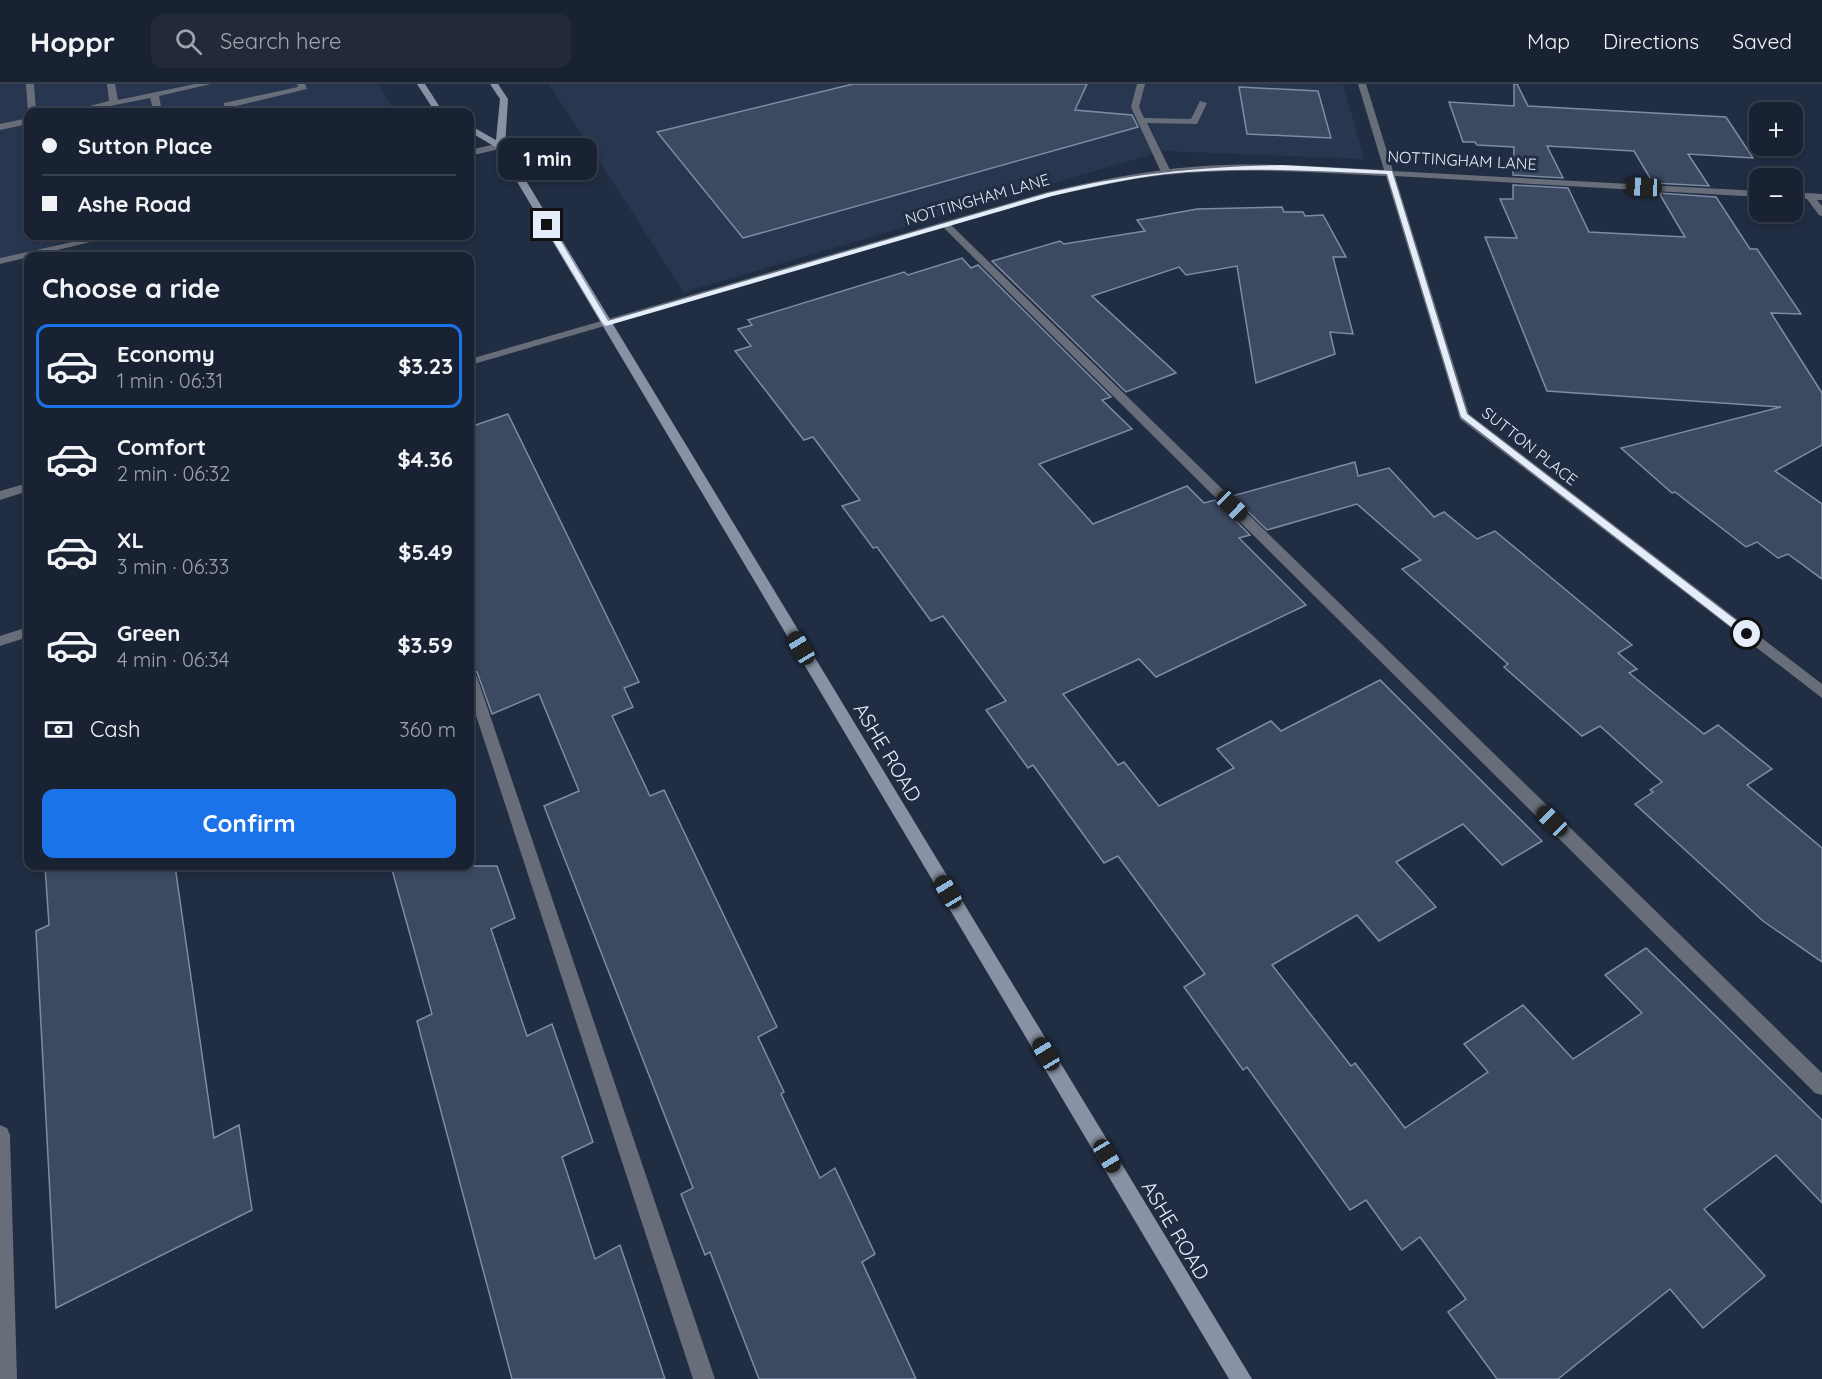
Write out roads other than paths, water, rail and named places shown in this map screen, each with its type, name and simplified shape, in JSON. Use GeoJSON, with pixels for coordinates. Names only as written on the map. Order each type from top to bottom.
{"type":"FeatureCollection","features":[{"type":"Feature","properties":{"kind":"street"},"geometry":{"type":"LineString","coordinates":[[30,84],[32,108]]}},
{"type":"Feature","properties":{"kind":"street"},"geometry":{"type":"LineString","coordinates":[[111,84],[114,103]]}},
{"type":"Feature","properties":{"kind":"street"},"geometry":{"type":"LineString","coordinates":[[90,108],[207,84]]}},
{"type":"Feature","properties":{"kind":"street"},"geometry":{"type":"LineString","coordinates":[[228,108],[227,105],[303,89],[301,84]]}},
{"type":"Feature","properties":{"kind":"street"},"geometry":{"type":"LineString","coordinates":[[421,84],[436,108]]}},
{"type":"Feature","properties":{"kind":"street"},"geometry":{"type":"LineString","coordinates":[[474,152],[500,146],[504,99],[494,84]]}},
{"type":"Feature","properties":{"kind":"street"},"geometry":{"type":"LineString","coordinates":[[1141,84],[1135,107],[1166,172]]}},
{"type":"Feature","properties":{"kind":"street","name":"SUTTON PLACE"},"geometry":{"type":"LineString","coordinates":[[1362,84],[1464,416],[1822,692]]}},
{"type":"Feature","properties":{"kind":"street"},"geometry":{"type":"LineString","coordinates":[[154,95],[157,108]]}},
{"type":"Feature","properties":{"kind":"street"},"geometry":{"type":"LineString","coordinates":[[1141,120],[1194,122],[1203,103]]}},
{"type":"Feature","properties":{"kind":"street"},"geometry":{"type":"LineString","coordinates":[[0,127],[24,122]]}},
{"type":"Feature","properties":{"kind":"street","name":"ASHE ROAD"},"geometry":{"type":"LineString","coordinates":[[474,131],[500,146],[1241,1379]]}},
{"type":"Feature","properties":{"kind":"street","name":"NOTTINGHAM LANE"},"geometry":{"type":"LineString","coordinates":[[474,361],[1050,194],[1103,182],[1166,172],[1281,167],[1749,193]]}},
{"type":"Feature","properties":{"kind":"street"},"geometry":{"type":"LineString","coordinates":[[1803,196],[1822,197]]}},
{"type":"Feature","properties":{"kind":"street"},"geometry":{"type":"LineString","coordinates":[[1810,196],[1822,213]]}},
{"type":"Feature","properties":{"kind":"street"},"geometry":{"type":"LineString","coordinates":[[946,225],[1822,1086]]}},
{"type":"Feature","properties":{"kind":"street"},"geometry":{"type":"LineString","coordinates":[[40,252],[92,240]]}},
{"type":"Feature","properties":{"kind":"street"},"geometry":{"type":"LineString","coordinates":[[0,261],[24,256]]}},
{"type":"Feature","properties":{"kind":"street"},"geometry":{"type":"LineString","coordinates":[[0,495],[24,489]]}},
{"type":"Feature","properties":{"kind":"street"},"geometry":{"type":"LineString","coordinates":[[0,641],[24,633]]}},
{"type":"Feature","properties":{"kind":"street"},"geometry":{"type":"LineString","coordinates":[[474,689],[704,1379]]}},
{"type":"Feature","properties":{"kind":"street"},"geometry":{"type":"LineString","coordinates":[[0,1135],[6,1379]]}}]}
